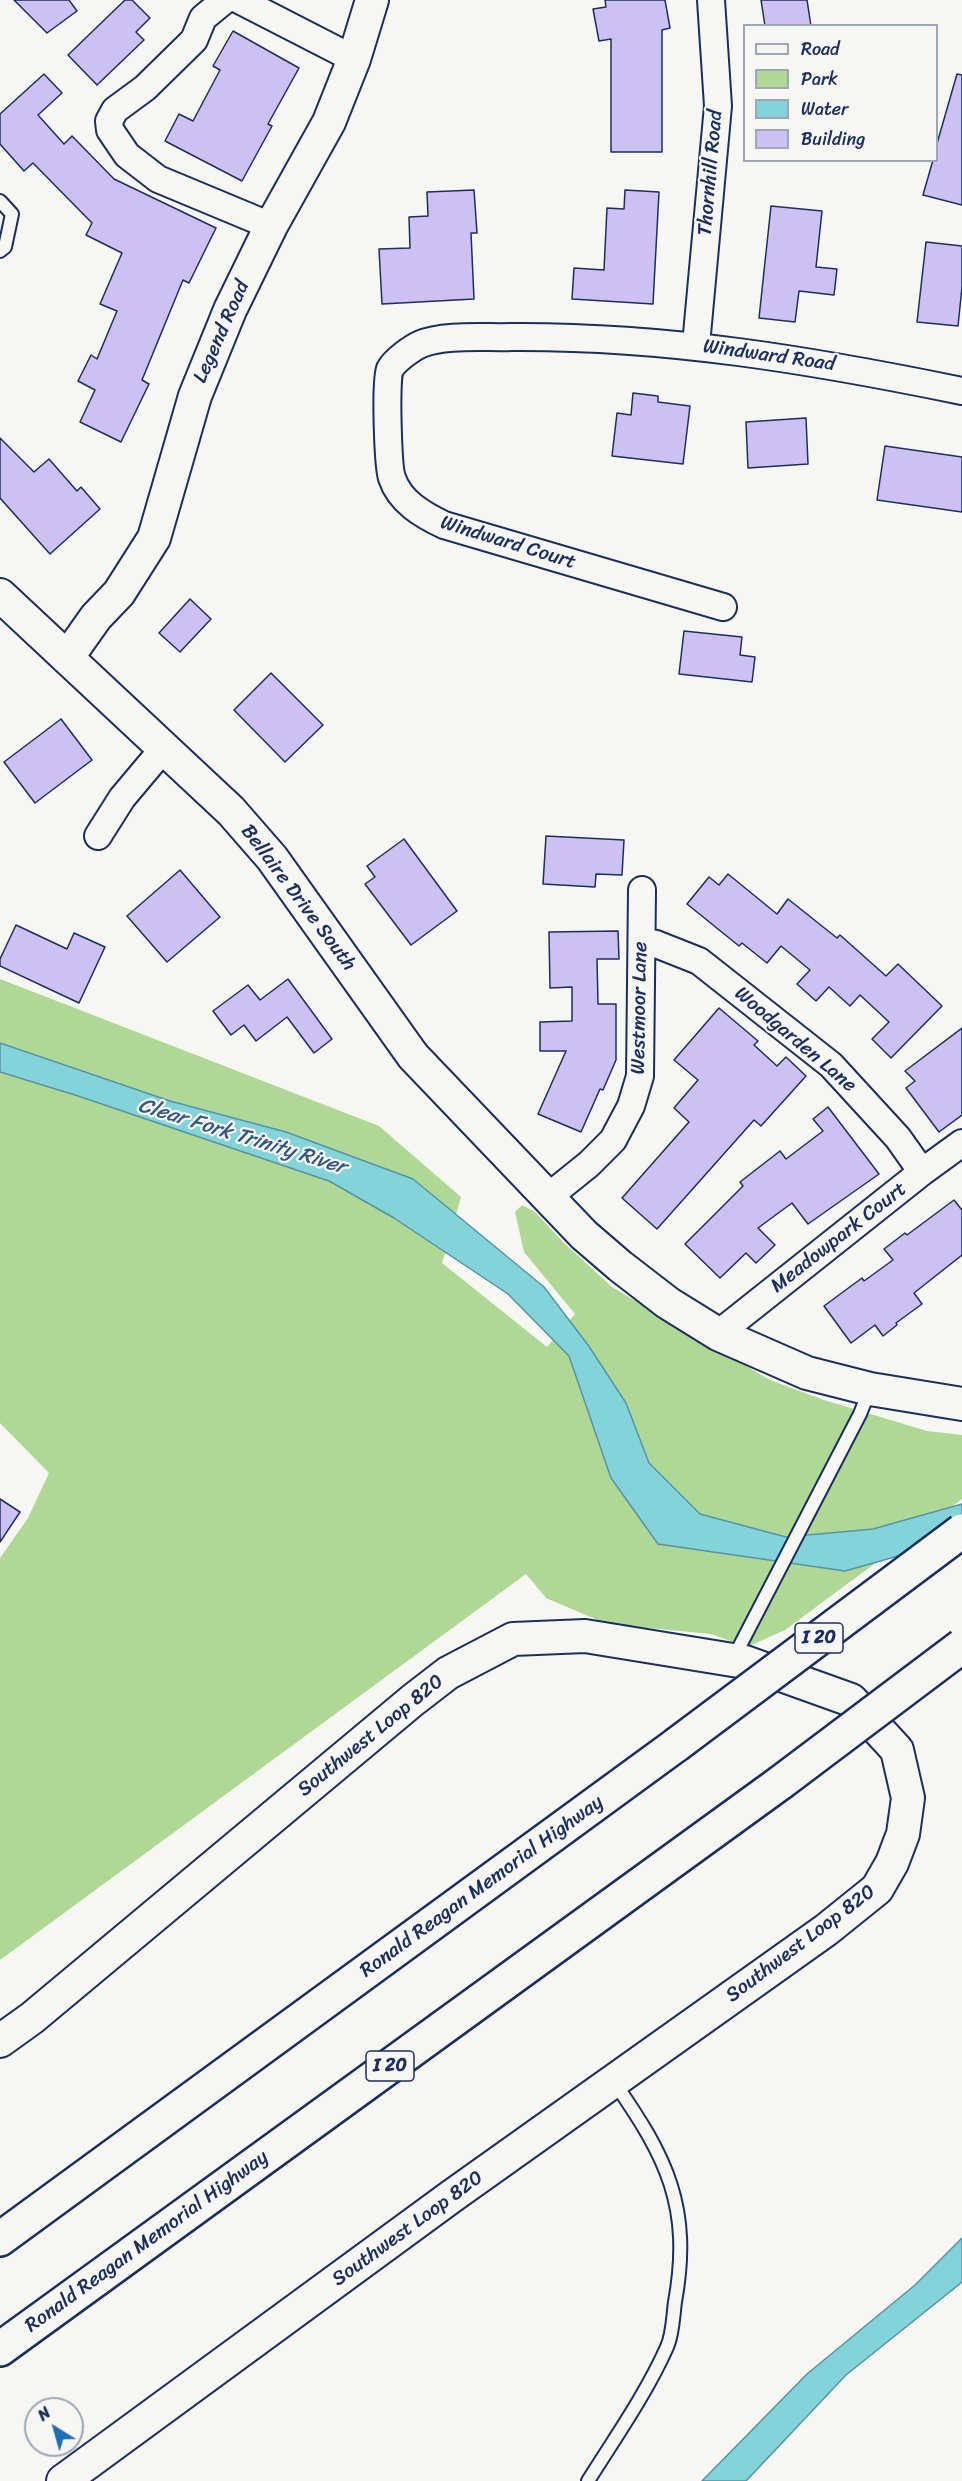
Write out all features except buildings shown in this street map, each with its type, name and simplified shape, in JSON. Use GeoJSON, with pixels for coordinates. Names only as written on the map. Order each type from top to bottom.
{"type":"FeatureCollection","features":[{"type":"Feature","properties":{"kind":"highway","name":"Ronald Reagan Memorial Highway"},"geometry":{"type":"LineString","coordinates":[[0,2239],[676,1745],[962,1531]]}},
{"type":"Feature","properties":{"kind":"highway","name":"Ronald Reagan Memorial Highway"},"geometry":{"type":"LineString","coordinates":[[0,2349],[780,1783],[962,1646]]}},
{"type":"Feature","properties":{"kind":"street"},"geometry":{"type":"LineString","coordinates":[[225,0],[203,18],[194,40],[145,88],[115,110],[109,121],[110,130],[127,156],[158,179],[271,226]]}},
{"type":"Feature","properties":{"kind":"street"},"geometry":{"type":"LineString","coordinates":[[239,0],[354,59]]}},
{"type":"Feature","properties":{"kind":"street","name":"Legend Road"},"geometry":{"type":"LineString","coordinates":[[67,658],[96,617],[119,593],[154,538],[195,396],[230,310],[271,226],[329,122],[354,59],[372,0]]}},
{"type":"Feature","properties":{"kind":"street","name":"Thornhill Road"},"geometry":{"type":"LineString","coordinates":[[696,345],[718,106],[711,0]]}},
{"type":"Feature","properties":{"kind":"street","name":"Windward Court"},"geometry":{"type":"LineString","coordinates":[[573,339],[456,338],[422,344],[406,354],[390,369],[386,387],[391,477],[405,500],[421,514],[444,525],[723,607]]}},
{"type":"Feature","properties":{"kind":"street","name":"Windward Road"},"geometry":{"type":"LineString","coordinates":[[573,339],[696,345],[848,367],[962,391]]}},
{"type":"Feature","properties":{"kind":"street","name":"Bellaire Drive South"},"geometry":{"type":"LineString","coordinates":[[0,595],[164,748],[251,833],[272,858],[413,1056],[584,1235],[668,1303],[718,1334],[807,1373],[870,1389]]}},
{"type":"Feature","properties":{"kind":"street"},"geometry":{"type":"LineString","coordinates":[[98,836],[122,798],[164,748]]}},
{"type":"Feature","properties":{"kind":"street","name":"Westmoor Lane"},"geometry":{"type":"LineString","coordinates":[[548,1197],[589,1164],[613,1140],[632,1106],[640,1076],[642,891]]}},
{"type":"Feature","properties":{"kind":"street","name":"Woodgarden Lane"},"geometry":{"type":"LineString","coordinates":[[642,941],[656,944],[699,961],[831,1065],[898,1138],[922,1172]]}},
{"type":"Feature","properties":{"kind":"street","name":"Meadowpark Court"},"geometry":{"type":"LineString","coordinates":[[718,1334],[922,1172],[962,1143]]}},
{"type":"Feature","properties":{"kind":"street"},"geometry":{"type":"LineString","coordinates":[[870,1389],[962,1404]]}},
{"type":"Feature","properties":{"kind":"street","name":"Southwest Loop 820"},"geometry":{"type":"LineString","coordinates":[[0,2041],[41,2010],[413,1700],[448,1673],[513,1639],[585,1636],[745,1662],[851,1700],[897,1750],[908,1798],[903,1834],[892,1863],[877,1890],[826,1930],[452,2196],[63,2481]]}},
{"type":"Feature","properties":{"kind":"lane"},"geometry":{"type":"LineString","coordinates":[[0,201],[12,214],[5,247],[0,251]]}},
{"type":"Feature","properties":{"kind":"lane"},"geometry":{"type":"LineString","coordinates":[[733,1660],[860,1414],[870,1389]]}},
{"type":"Feature","properties":{"kind":"lane"},"geometry":{"type":"LineString","coordinates":[[588,2481],[630,2415],[668,2345],[682,2250],[675,2199],[658,2150],[614,2082]]}},
{"type":"Feature","properties":{"kind":"green space"},"geometry":{"type":"Polygon","coordinates":[[[0,979],[379,1126],[461,1197],[442,1263],[547,1347],[575,1314],[524,1252],[515,1212],[522,1205],[535,1212],[563,1242],[612,1287],[770,1380],[824,1400],[927,1431],[962,1435],[962,1499],[785,1630],[747,1647],[711,1634],[607,1624],[546,1598],[526,1574],[0,1960],[0,1558],[28,1518],[49,1473],[0,1423],[0,979]]]}},
{"type":"Feature","properties":{"kind":"water","name":"Clear Fork Trinity River"},"geometry":{"type":"Polygon","coordinates":[[[0,1043],[170,1101],[286,1132],[413,1179],[544,1287],[588,1345],[626,1403],[649,1463],[700,1514],[786,1537],[873,1529],[962,1504],[962,1538],[845,1571],[658,1544],[611,1478],[569,1356],[508,1294],[394,1218],[329,1181],[0,1072],[0,1043]]]}},
{"type":"Feature","properties":{"kind":"water"},"geometry":{"type":"Polygon","coordinates":[[[962,2238],[962,2282],[846,2375],[746,2481],[702,2481],[807,2374],[915,2285],[962,2238]]]}}]}
